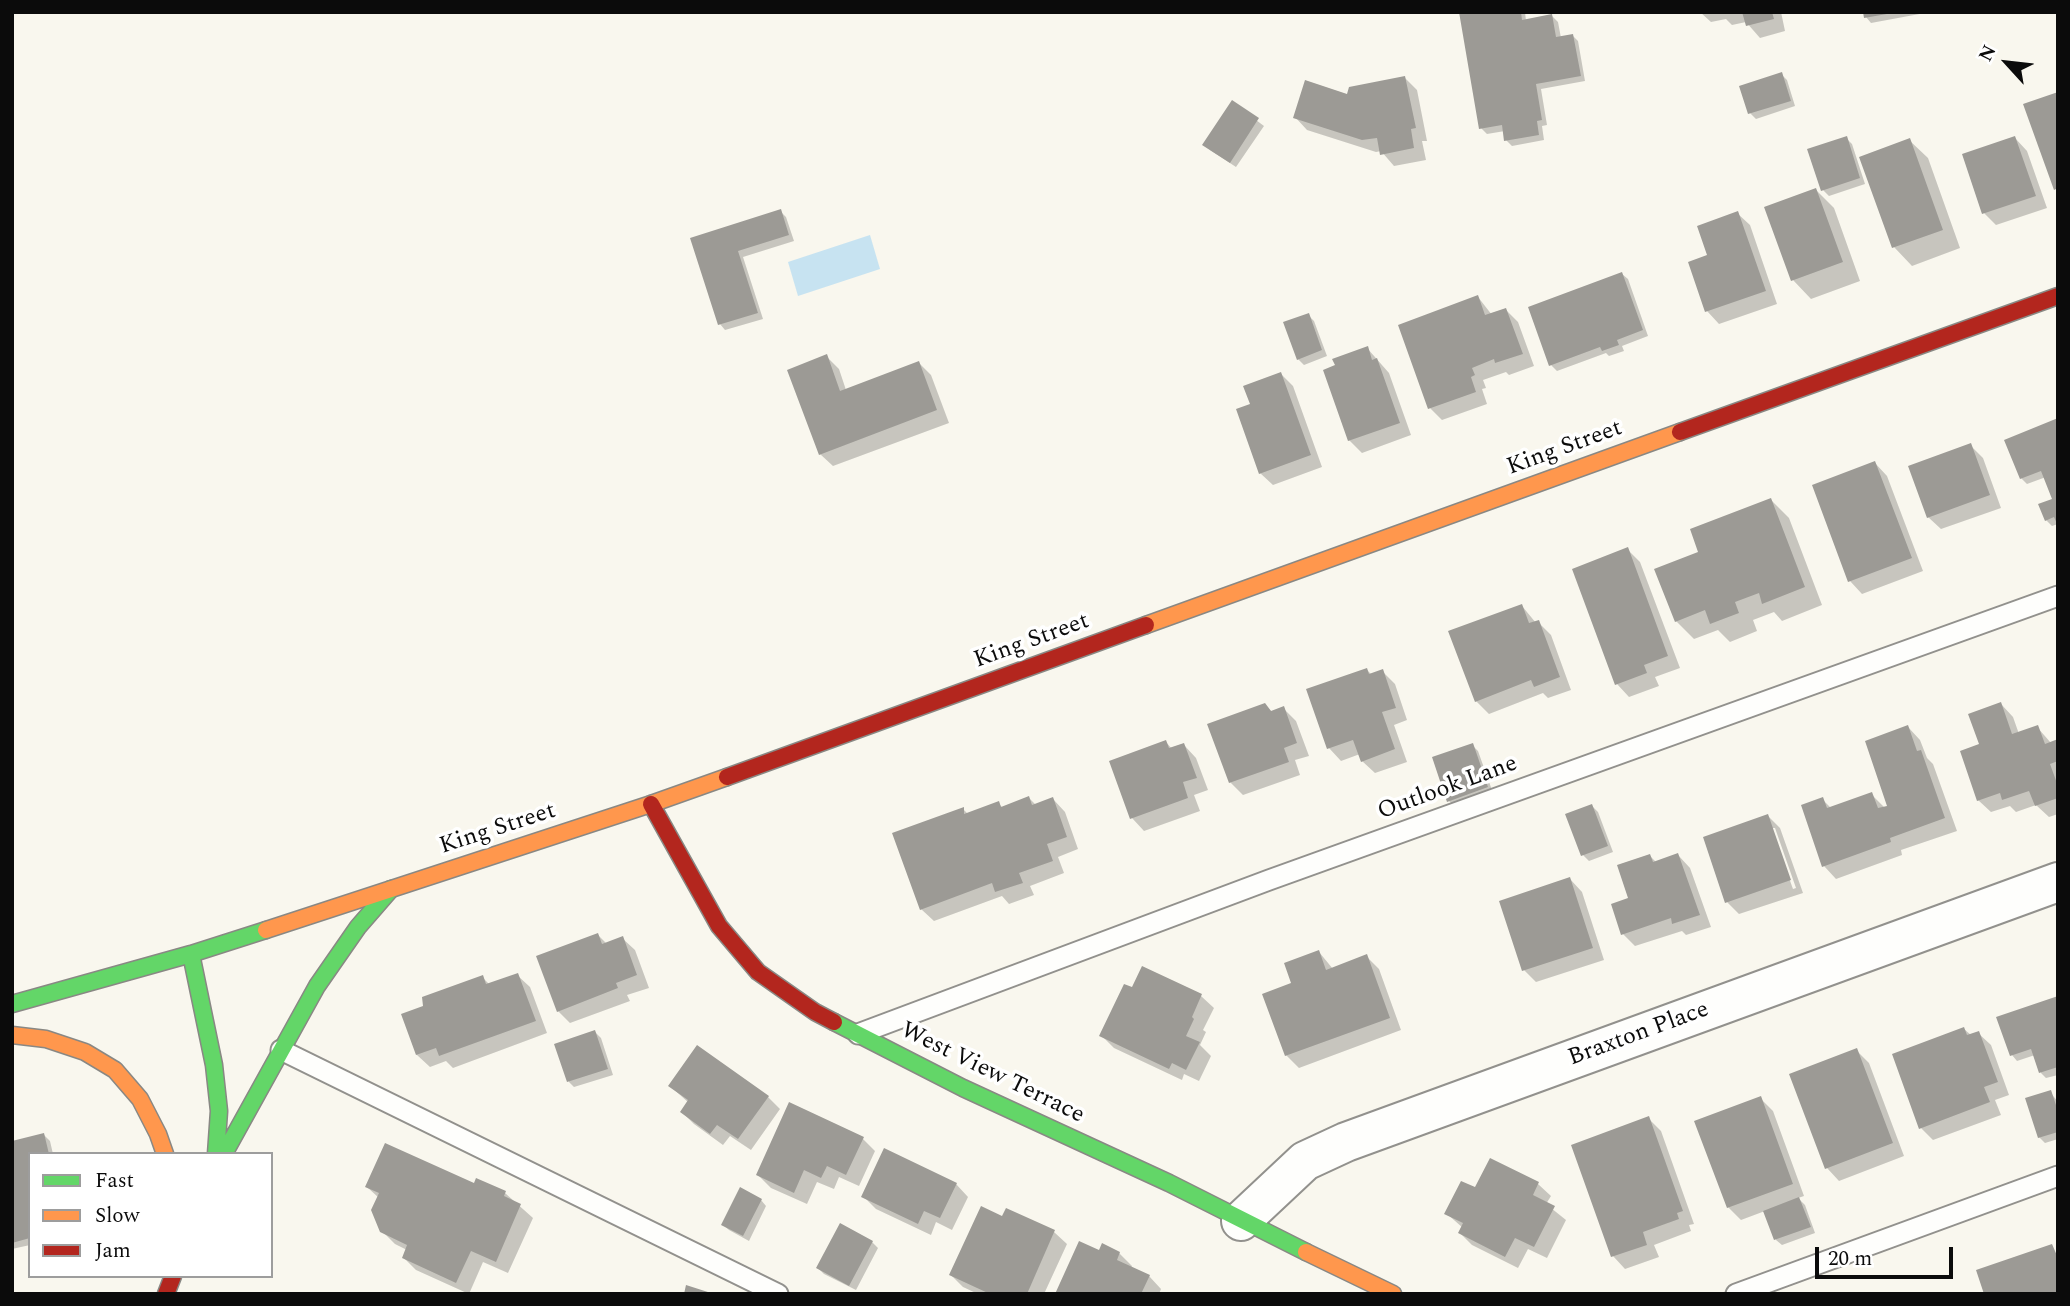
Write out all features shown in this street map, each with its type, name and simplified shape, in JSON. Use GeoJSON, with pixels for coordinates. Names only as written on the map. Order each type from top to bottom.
{"type":"FeatureCollection","features":[{"type":"Feature","properties":{"kind":"main road","name":"King Street"},"geometry":{"type":"LineString","coordinates":[[12,1004],[191,954],[651,804],[2058,296]]}},
{"type":"Feature","properties":{"kind":"main road","name":"West View Terrace"},"geometry":{"type":"LineString","coordinates":[[651,804],[719,926],[758,972],[815,1012],[963,1088],[1169,1183],[1393,1294]]}},
{"type":"Feature","properties":{"kind":"main road"},"geometry":{"type":"LineString","coordinates":[[224,1152],[317,986],[338,954],[391,889]]}},
{"type":"Feature","properties":{"kind":"main road"},"geometry":{"type":"LineString","coordinates":[[191,954],[214,1065],[219,1111],[216,1152]]}},
{"type":"Feature","properties":{"kind":"main road"},"geometry":{"type":"LineString","coordinates":[[12,1035],[46,1039],[85,1052],[115,1070],[140,1099],[164,1152]]}},
{"type":"Feature","properties":{"kind":"street","name":"Braxton Place"},"geometry":{"type":"LineString","coordinates":[[1241,1221],[1305,1161],[1346,1142],[2058,882]]}},
{"type":"Feature","properties":{"kind":"lane","name":"Outlook Lane"},"geometry":{"type":"LineString","coordinates":[[857,1035],[1269,880],[2058,596]]}},
{"type":"Feature","properties":{"kind":"lane"},"geometry":{"type":"LineString","coordinates":[[281,1050],[778,1294]]}},
{"type":"Feature","properties":{"kind":"lane"},"geometry":{"type":"LineString","coordinates":[[1736,1294],[2058,1176]]}},
{"type":"Feature","properties":{"kind":"water"},"geometry":{"type":"Polygon","coordinates":[[[870,235],[880,269],[798,296],[788,262],[870,235]]]}},
{"type":"Feature","properties":{"kind":"building"},"geometry":{"type":"Polygon","coordinates":[[[1459,12],[1521,12],[1522,20],[1552,14],[1556,37],[1573,34],[1581,76],[1536,84],[1542,120],[1537,121],[1539,135],[1504,141],[1502,125],[1479,129],[1459,12]]]}},
{"type":"Feature","properties":{"kind":"building"},"geometry":{"type":"Polygon","coordinates":[[[1742,12],[1772,12],[1774,19],[1746,26],[1742,12]]]}},
{"type":"Feature","properties":{"kind":"building"},"geometry":{"type":"Polygon","coordinates":[[[1863,12],[1886,12],[1887,14],[1864,18],[1863,12]]]}},
{"type":"Feature","properties":{"kind":"building"},"geometry":{"type":"Polygon","coordinates":[[[1782,72],[1791,101],[1748,114],[1739,86],[1782,72]]]}},
{"type":"Feature","properties":{"kind":"building"},"geometry":{"type":"Polygon","coordinates":[[[1405,76],[1416,128],[1411,129],[1414,148],[1380,155],[1377,138],[1362,140],[1293,118],[1305,80],[1347,94],[1349,87],[1405,76]]]}},
{"type":"Feature","properties":{"kind":"building"},"geometry":{"type":"Polygon","coordinates":[[[2058,92],[2058,188],[2054,190],[2023,104],[2058,92]]]}},
{"type":"Feature","properties":{"kind":"building"},"geometry":{"type":"Polygon","coordinates":[[[1232,100],[1259,118],[1230,163],[1202,145],[1232,100]]]}},
{"type":"Feature","properties":{"kind":"building"},"geometry":{"type":"Polygon","coordinates":[[[1847,136],[1860,178],[1821,191],[1807,149],[1847,136]]]}},
{"type":"Feature","properties":{"kind":"building"},"geometry":{"type":"Polygon","coordinates":[[[2015,136],[2036,196],[1982,214],[1962,154],[2015,136]]]}},
{"type":"Feature","properties":{"kind":"building"},"geometry":{"type":"Polygon","coordinates":[[[1910,138],[1943,230],[1892,248],[1859,157],[1910,138]]]}},
{"type":"Feature","properties":{"kind":"building"},"geometry":{"type":"Polygon","coordinates":[[[1816,188],[1843,262],[1791,281],[1764,207],[1816,188]]]}},
{"type":"Feature","properties":{"kind":"building"},"geometry":{"type":"Polygon","coordinates":[[[781,209],[789,235],[738,251],[758,313],[718,325],[690,238],[781,209]]]}},
{"type":"Feature","properties":{"kind":"building"},"geometry":{"type":"Polygon","coordinates":[[[1738,211],[1766,291],[1705,312],[1688,262],[1707,255],[1697,226],[1738,211]]]}},
{"type":"Feature","properties":{"kind":"building"},"geometry":{"type":"Polygon","coordinates":[[[1622,272],[1643,330],[1617,340],[1619,345],[1602,351],[1600,347],[1549,366],[1528,307],[1622,272]]]}},
{"type":"Feature","properties":{"kind":"building"},"geometry":{"type":"Polygon","coordinates":[[[1478,295],[1485,315],[1506,308],[1523,354],[1495,363],[1494,359],[1472,368],[1475,375],[1471,377],[1476,392],[1428,409],[1398,325],[1478,295]]]}},
{"type":"Feature","properties":{"kind":"building"},"geometry":{"type":"Polygon","coordinates":[[[1309,313],[1322,350],[1297,360],[1283,322],[1309,313]]]}},
{"type":"Feature","properties":{"kind":"building"},"geometry":{"type":"Polygon","coordinates":[[[1368,346],[1372,360],[1377,358],[1400,423],[1348,441],[1323,370],[1335,365],[1332,359],[1368,346]]]}},
{"type":"Feature","properties":{"kind":"building"},"geometry":{"type":"Polygon","coordinates":[[[827,354],[840,391],[919,361],[937,410],[819,455],[787,370],[827,354]]]}},
{"type":"Feature","properties":{"kind":"building"},"geometry":{"type":"Polygon","coordinates":[[[1281,372],[1311,455],[1259,474],[1236,409],[1250,404],[1243,386],[1281,372]]]}},
{"type":"Feature","properties":{"kind":"building"},"geometry":{"type":"Polygon","coordinates":[[[2058,418],[2058,526],[2054,517],[2045,521],[2038,504],[2052,499],[2041,471],[2020,479],[2004,440],[2058,418]]]}},
{"type":"Feature","properties":{"kind":"building"},"geometry":{"type":"Polygon","coordinates":[[[1971,443],[1990,495],[1927,518],[1908,466],[1971,443]]]}},
{"type":"Feature","properties":{"kind":"building"},"geometry":{"type":"Polygon","coordinates":[[[1875,461],[1912,558],[1848,582],[1812,485],[1875,461]]]}},
{"type":"Feature","properties":{"kind":"building"},"geometry":{"type":"Polygon","coordinates":[[[1771,498],[1805,587],[1762,604],[1759,593],[1735,602],[1739,613],[1710,624],[1705,610],[1675,622],[1654,569],[1698,552],[1690,529],[1771,498]]]}},
{"type":"Feature","properties":{"kind":"building"},"geometry":{"type":"Polygon","coordinates":[[[1628,547],[1668,656],[1644,665],[1647,673],[1615,685],[1572,569],[1628,547]]]}},
{"type":"Feature","properties":{"kind":"building"},"geometry":{"type":"Polygon","coordinates":[[[1522,604],[1529,623],[1539,620],[1560,677],[1534,687],[1531,680],[1475,702],[1448,631],[1522,604]]]}},
{"type":"Feature","properties":{"kind":"building"},"geometry":{"type":"Polygon","coordinates":[[[1367,668],[1369,674],[1383,669],[1396,708],[1382,712],[1395,749],[1361,762],[1353,740],[1327,749],[1306,689],[1367,668]]]}},
{"type":"Feature","properties":{"kind":"building"},"geometry":{"type":"Polygon","coordinates":[[[2001,702],[2012,734],[2038,725],[2045,744],[2058,739],[2058,761],[2050,764],[2058,786],[2058,798],[2035,806],[2029,791],[2002,800],[2000,793],[1977,801],[1960,751],[1979,744],[1968,714],[2001,702]]]}},
{"type":"Feature","properties":{"kind":"building"},"geometry":{"type":"Polygon","coordinates":[[[1265,703],[1271,711],[1284,706],[1297,743],[1284,748],[1289,762],[1229,783],[1207,724],[1265,703]]]}},
{"type":"Feature","properties":{"kind":"building"},"geometry":{"type":"Polygon","coordinates":[[[1908,725],[1917,751],[1921,750],[1945,818],[1890,838],[1891,842],[1822,867],[1801,805],[1823,797],[1827,808],[1872,792],[1878,808],[1887,806],[1865,741],[1908,725]]]}},
{"type":"Feature","properties":{"kind":"building"},"geometry":{"type":"Polygon","coordinates":[[[1166,740],[1169,748],[1184,743],[1197,778],[1183,782],[1188,798],[1130,819],[1109,761],[1166,740]]]}},
{"type":"Feature","properties":{"kind":"building"},"geometry":{"type":"Polygon","coordinates":[[[1473,743],[1488,787],[1447,802],[1432,757],[1473,743]]]}},
{"type":"Feature","properties":{"kind":"building"},"geometry":{"type":"Polygon","coordinates":[[[1029,796],[1032,805],[1053,797],[1067,837],[1047,844],[1053,861],[1019,873],[1023,883],[995,892],[992,883],[920,910],[892,833],[964,807],[964,814],[999,801],[1001,807],[1029,796]]]}},
{"type":"Feature","properties":{"kind":"building"},"geometry":{"type":"Polygon","coordinates":[[[1592,804],[1608,846],[1581,856],[1565,814],[1592,804]]]}},
{"type":"Feature","properties":{"kind":"building"},"geometry":{"type":"Polygon","coordinates":[[[1768,814],[1791,880],[1725,903],[1703,837],[1768,814]]]}},
{"type":"Feature","properties":{"kind":"building"},"geometry":{"type":"Polygon","coordinates":[[[1678,853],[1700,915],[1672,924],[1671,918],[1621,935],[1611,904],[1628,898],[1617,865],[1650,854],[1653,862],[1678,853]]]}},
{"type":"Feature","properties":{"kind":"building"},"geometry":{"type":"Polygon","coordinates":[[[1570,877],[1593,948],[1522,971],[1499,901],[1570,877]]]}},
{"type":"Feature","properties":{"kind":"building"},"geometry":{"type":"Polygon","coordinates":[[[598,933],[602,944],[623,936],[637,975],[616,983],[618,988],[557,1012],[536,956],[598,933]]]}},
{"type":"Feature","properties":{"kind":"building"},"geometry":{"type":"Polygon","coordinates":[[[1319,950],[1326,970],[1367,954],[1390,1018],[1285,1056],[1262,994],[1291,983],[1284,963],[1319,950]]]}},
{"type":"Feature","properties":{"kind":"building"},"geometry":{"type":"Polygon","coordinates":[[[1142,966],[1202,994],[1186,1036],[1200,1042],[1186,1070],[1172,1063],[1169,1069],[1099,1036],[1124,984],[1132,987],[1142,966]]]}},
{"type":"Feature","properties":{"kind":"building"},"geometry":{"type":"Polygon","coordinates":[[[518,973],[536,1021],[439,1056],[436,1048],[416,1055],[401,1014],[423,1006],[422,997],[483,975],[486,984],[518,973]]]}},
{"type":"Feature","properties":{"kind":"building"},"geometry":{"type":"Polygon","coordinates":[[[2058,996],[2058,1067],[2039,1073],[2031,1049],[2010,1056],[1996,1017],[2058,996]]]}},
{"type":"Feature","properties":{"kind":"building"},"geometry":{"type":"Polygon","coordinates":[[[1964,1027],[1967,1035],[1979,1031],[1998,1082],[1984,1087],[1990,1102],[1919,1129],[1892,1054],[1964,1027]]]}},
{"type":"Feature","properties":{"kind":"building"},"geometry":{"type":"Polygon","coordinates":[[[595,1030],[608,1069],[567,1082],[554,1044],[595,1030]]]}},
{"type":"Feature","properties":{"kind":"building"},"geometry":{"type":"Polygon","coordinates":[[[697,1045],[769,1096],[738,1139],[717,1125],[710,1134],[680,1112],[688,1100],[668,1086],[697,1045]]]}},
{"type":"Feature","properties":{"kind":"building"},"geometry":{"type":"Polygon","coordinates":[[[1857,1048],[1893,1143],[1825,1169],[1789,1074],[1857,1048]]]}},
{"type":"Feature","properties":{"kind":"building"},"geometry":{"type":"Polygon","coordinates":[[[2051,1090],[2058,1111],[2058,1132],[2038,1138],[2025,1098],[2051,1090]]]}},
{"type":"Feature","properties":{"kind":"building"},"geometry":{"type":"Polygon","coordinates":[[[1761,1096],[1793,1184],[1727,1208],[1694,1121],[1761,1096]]]}},
{"type":"Feature","properties":{"kind":"building"},"geometry":{"type":"Polygon","coordinates":[[[789,1102],[864,1137],[846,1175],[827,1166],[821,1178],[804,1170],[794,1193],[756,1175],[789,1102]]]}},
{"type":"Feature","properties":{"kind":"building"},"geometry":{"type":"Polygon","coordinates":[[[1649,1116],[1683,1211],[1677,1213],[1679,1219],[1643,1232],[1647,1245],[1611,1257],[1571,1145],[1649,1116]]]}},
{"type":"Feature","properties":{"kind":"building"},"geometry":{"type":"Polygon","coordinates":[[[44,1133],[49,1152],[28,1152],[28,1239],[12,1243],[12,1141],[44,1133]]]}},
{"type":"Feature","properties":{"kind":"building"},"geometry":{"type":"Polygon","coordinates":[[[385,1143],[474,1183],[476,1178],[506,1191],[504,1196],[521,1204],[496,1262],[471,1251],[456,1283],[402,1258],[407,1245],[380,1232],[371,1210],[379,1193],[365,1187],[385,1143]]]}},
{"type":"Feature","properties":{"kind":"building"},"geometry":{"type":"Polygon","coordinates":[[[884,1148],[957,1183],[940,1218],[924,1211],[918,1224],[861,1197],[884,1148]]]}},
{"type":"Feature","properties":{"kind":"building"},"geometry":{"type":"Polygon","coordinates":[[[1490,1158],[1539,1182],[1533,1195],[1555,1206],[1534,1247],[1515,1238],[1505,1257],[1458,1233],[1463,1223],[1444,1214],[1461,1181],[1475,1187],[1490,1158]]]}},
{"type":"Feature","properties":{"kind":"building"},"geometry":{"type":"Polygon","coordinates":[[[740,1187],[762,1199],[743,1236],[721,1225],[740,1187]]]}},
{"type":"Feature","properties":{"kind":"building"},"geometry":{"type":"Polygon","coordinates":[[[1799,1197],[1811,1227],[1774,1240],[1763,1211],[1799,1197]]]}},
{"type":"Feature","properties":{"kind":"building"},"geometry":{"type":"Polygon","coordinates":[[[981,1206],[1002,1216],[1006,1208],[1055,1230],[1027,1294],[990,1294],[949,1275],[981,1206]]]}},
{"type":"Feature","properties":{"kind":"building"},"geometry":{"type":"Polygon","coordinates":[[[840,1223],[873,1241],[849,1286],[816,1268],[840,1223]]]}},
{"type":"Feature","properties":{"kind":"building"},"geometry":{"type":"Polygon","coordinates":[[[1079,1241],[1099,1250],[1102,1243],[1120,1252],[1117,1260],[1150,1275],[1141,1294],[1055,1294],[1079,1241]]]}},
{"type":"Feature","properties":{"kind":"building"},"geometry":{"type":"Polygon","coordinates":[[[2052,1244],[2058,1258],[2058,1294],[1984,1294],[1976,1270],[2052,1244]]]}},
{"type":"Feature","properties":{"kind":"building"},"geometry":{"type":"Polygon","coordinates":[[[686,1285],[711,1293],[711,1294],[684,1294],[686,1285]]]}},
{"type":"Feature","properties":{"kind":"traffic: fast"},"geometry":{"type":"LineString","coordinates":[[225,1152],[317,986],[358,927],[391,889]]}},
{"type":"Feature","properties":{"kind":"traffic: fast"},"geometry":{"type":"LineString","coordinates":[[12,1004],[266,930]]}},
{"type":"Feature","properties":{"kind":"traffic: fast"},"geometry":{"type":"LineString","coordinates":[[191,954],[214,1065],[219,1111],[216,1152]]}},
{"type":"Feature","properties":{"kind":"traffic: fast"},"geometry":{"type":"LineString","coordinates":[[834,1022],[963,1088],[1169,1183],[1306,1252]]}},
{"type":"Feature","properties":{"kind":"traffic: slow"},"geometry":{"type":"LineString","coordinates":[[1146,625],[1680,432]]}},
{"type":"Feature","properties":{"kind":"traffic: slow"},"geometry":{"type":"LineString","coordinates":[[266,930],[727,777]]}},
{"type":"Feature","properties":{"kind":"traffic: slow"},"geometry":{"type":"LineString","coordinates":[[12,1035],[46,1039],[85,1052],[115,1070],[140,1099],[164,1152]]}},
{"type":"Feature","properties":{"kind":"traffic: slow"},"geometry":{"type":"LineString","coordinates":[[1306,1252],[1393,1294]]}},
{"type":"Feature","properties":{"kind":"traffic: jam"},"geometry":{"type":"LineString","coordinates":[[1680,432],[2058,296]]}},
{"type":"Feature","properties":{"kind":"traffic: jam"},"geometry":{"type":"LineString","coordinates":[[727,777],[1146,625]]}},
{"type":"Feature","properties":{"kind":"traffic: jam"},"geometry":{"type":"LineString","coordinates":[[651,804],[719,926],[758,972],[834,1022]]}},
{"type":"Feature","properties":{"kind":"traffic: jam"},"geometry":{"type":"LineString","coordinates":[[166,1294],[172,1278]]}}]}
